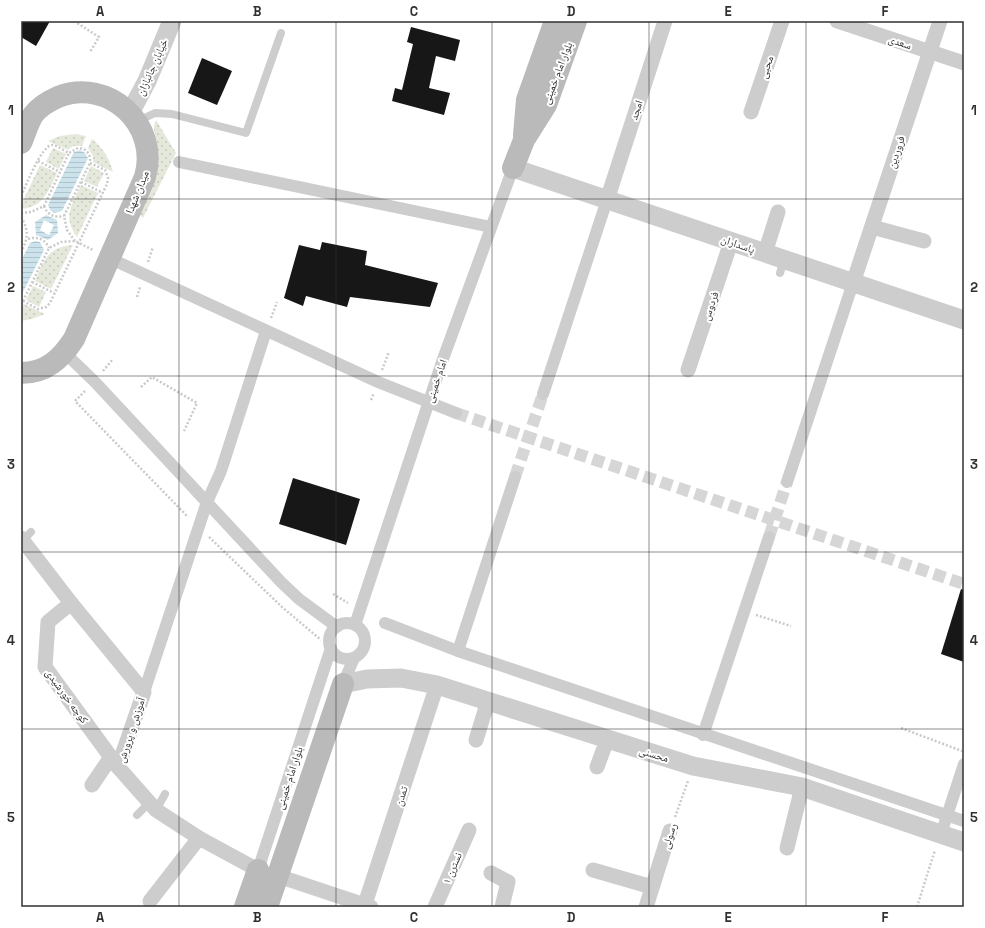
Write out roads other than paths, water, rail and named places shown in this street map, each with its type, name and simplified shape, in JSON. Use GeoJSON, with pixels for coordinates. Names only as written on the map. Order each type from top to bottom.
{"type":"FeatureCollection","features":[{"type":"Feature","properties":{"kind":"main road","name":"بلوار امام خمینی"},"geometry":{"type":"LineString","coordinates":[[524,140],[527,100],[555,21]]}},
{"type":"Feature","properties":{"kind":"main road","name":"بلوار امام خمینی"},"geometry":{"type":"LineString","coordinates":[[524,140],[546,105],[576,21]]}},
{"type":"Feature","properties":{"kind":"main road","name":"میدان شهدا"},"geometry":{"type":"LineString","coordinates":[[21,143],[33,115],[43,105],[63,95],[75,92],[91,93],[106,97],[118,103],[134,117],[145,139],[148,151],[148,164],[74,340],[65,353],[53,364],[39,371],[21,373]]}},
{"type":"Feature","properties":{"kind":"main road","name":"امام خمینی"},"geometry":{"type":"LineString","coordinates":[[513,168],[524,140]]}},
{"type":"Feature","properties":{"kind":"main road","name":"بلوار امام خمینی"},"geometry":{"type":"LineString","coordinates":[[245,907],[268,873],[343,684]]}},
{"type":"Feature","properties":{"kind":"main road","name":"بلوار امام خمینی"},"geometry":{"type":"LineString","coordinates":[[267,907],[268,873]]}},
{"type":"Feature","properties":{"kind":"street","name":"خیابان جانبازان"},"geometry":{"type":"LineString","coordinates":[[134,117],[172,21]]}},
{"type":"Feature","properties":{"kind":"street","name":"امجد"},"geometry":{"type":"LineString","coordinates":[[607,200],[665,21]]}},
{"type":"Feature","properties":{"kind":"street","name":"محبی"},"geometry":{"type":"LineString","coordinates":[[751,112],[782,21]]}},
{"type":"Feature","properties":{"kind":"street","name":"سعدی"},"geometry":{"type":"LineString","coordinates":[[837,21],[964,63]]}},
{"type":"Feature","properties":{"kind":"street","name":"فروردین"},"geometry":{"type":"LineString","coordinates":[[853,283],[940,21]]}},
{"type":"Feature","properties":{"kind":"street"},"geometry":{"type":"LineString","coordinates":[[179,162],[491,227]]}},
{"type":"Feature","properties":{"kind":"street","name":"پاسداران"},"geometry":{"type":"LineString","coordinates":[[513,168],[765,253],[782,266],[853,283],[964,320]]}},
{"type":"Feature","properties":{"kind":"street","name":"امام خمینی"},"geometry":{"type":"LineString","coordinates":[[354,625],[428,403],[513,168]]}},
{"type":"Feature","properties":{"kind":"street"},"geometry":{"type":"LineString","coordinates":[[543,394],[607,200]]}},
{"type":"Feature","properties":{"kind":"street"},"geometry":{"type":"LineString","coordinates":[[765,253],[778,212]]}},
{"type":"Feature","properties":{"kind":"street"},"geometry":{"type":"LineString","coordinates":[[872,226],[924,241]]}},
{"type":"Feature","properties":{"kind":"street","name":"فردوس"},"geometry":{"type":"LineString","coordinates":[[688,370],[731,242]]}},
{"type":"Feature","properties":{"kind":"street"},"geometry":{"type":"LineString","coordinates":[[109,258],[266,331],[428,403],[456,413]]}},
{"type":"Feature","properties":{"kind":"street"},"geometry":{"type":"LineString","coordinates":[[787,482],[853,283]]}},
{"type":"Feature","properties":{"kind":"street"},"geometry":{"type":"LineString","coordinates":[[144,692],[207,502],[221,471],[266,331]]}},
{"type":"Feature","properties":{"kind":"street"},"geometry":{"type":"LineString","coordinates":[[65,353],[95,382],[299,599],[337,627]]}},
{"type":"Feature","properties":{"kind":"street"},"geometry":{"type":"LineString","coordinates":[[458,651],[515,477]]}},
{"type":"Feature","properties":{"kind":"street","name":"آموزش و پرورش"},"geometry":{"type":"LineString","coordinates":[[25,537],[71,603],[144,692],[115,762],[152,807],[199,838],[268,873],[366,906]]}},
{"type":"Feature","properties":{"kind":"street"},"geometry":{"type":"LineString","coordinates":[[703,735],[769,537]]}},
{"type":"Feature","properties":{"kind":"street","name":"کوچه خورشیدی"},"geometry":{"type":"LineString","coordinates":[[71,603],[48,622],[45,667],[115,762]]}},
{"type":"Feature","properties":{"kind":"street"},"geometry":{"type":"LineString","coordinates":[[345,623],[354,625],[362,630],[365,639],[364,649],[354,658],[340,658],[331,648],[331,634],[337,627],[345,623]]}},
{"type":"Feature","properties":{"kind":"street"},"geometry":{"type":"LineString","coordinates":[[385,623],[458,651],[703,735],[964,821]]}},
{"type":"Feature","properties":{"kind":"street","name":"بلوار امام خمینی"},"geometry":{"type":"LineString","coordinates":[[268,873],[331,648]]}},
{"type":"Feature","properties":{"kind":"street","name":"بلوار امام خمینی"},"geometry":{"type":"LineString","coordinates":[[343,684],[354,658]]}},
{"type":"Feature","properties":{"kind":"street","name":"محسنی"},"geometry":{"type":"LineString","coordinates":[[343,684],[367,679],[401,678],[437,685],[693,766],[802,787],[964,842]]}},
{"type":"Feature","properties":{"kind":"street","name":"تمدن"},"geometry":{"type":"LineString","coordinates":[[366,906],[437,685]]}},
{"type":"Feature","properties":{"kind":"street"},"geometry":{"type":"LineString","coordinates":[[476,740],[488,701]]}},
{"type":"Feature","properties":{"kind":"street"},"geometry":{"type":"LineString","coordinates":[[596,767],[607,740]]}},
{"type":"Feature","properties":{"kind":"street"},"geometry":{"type":"LineString","coordinates":[[92,784],[115,762]]}},
{"type":"Feature","properties":{"kind":"street"},"geometry":{"type":"LineString","coordinates":[[941,834],[964,764]]}},
{"type":"Feature","properties":{"kind":"street"},"geometry":{"type":"LineString","coordinates":[[787,848],[802,787]]}},
{"type":"Feature","properties":{"kind":"street","name":"نسترن ۱"},"geometry":{"type":"LineString","coordinates":[[435,907],[469,830]]}},
{"type":"Feature","properties":{"kind":"street","name":"رسولی"},"geometry":{"type":"LineString","coordinates":[[646,907],[670,831]]}},
{"type":"Feature","properties":{"kind":"street"},"geometry":{"type":"LineString","coordinates":[[150,901],[199,838]]}},
{"type":"Feature","properties":{"kind":"street"},"geometry":{"type":"LineString","coordinates":[[593,870],[652,887]]}},
{"type":"Feature","properties":{"kind":"street"},"geometry":{"type":"LineString","coordinates":[[491,873],[508,882],[502,907]]}},
{"type":"Feature","properties":{"kind":"lane"},"geometry":{"type":"LineString","coordinates":[[134,117],[155,113],[172,114],[246,133],[281,33]]}},
{"type":"Feature","properties":{"kind":"lane"},"geometry":{"type":"LineString","coordinates":[[137,815],[152,807],[165,794]]}},
{"type":"Feature","properties":{"kind":"water"},"geometry":{"type":"Polygon","coordinates":[[[80,150],[85,153],[88,158],[62,211],[54,213],[50,210],[48,205],[74,152],[80,150]]]}},
{"type":"Feature","properties":{"kind":"water"},"geometry":{"type":"Polygon","coordinates":[[[46,215],[57,220],[58,233],[48,240],[36,235],[35,222],[46,215]],[[44,220],[40,230],[49,235],[54,225],[44,220]]]}},
{"type":"Feature","properties":{"kind":"water"},"geometry":{"type":"Polygon","coordinates":[[[35,241],[40,242],[44,250],[21,296],[21,261],[30,243],[35,241]]]}},
{"type":"Feature","properties":{"kind":"tunnel"},"geometry":{"type":"LineString","coordinates":[[515,477],[543,394]]}},
{"type":"Feature","properties":{"kind":"tunnel"},"geometry":{"type":"LineString","coordinates":[[456,413],[964,584]]}},
{"type":"Feature","properties":{"kind":"tunnel"},"geometry":{"type":"LineString","coordinates":[[769,537],[787,482]]}}]}
